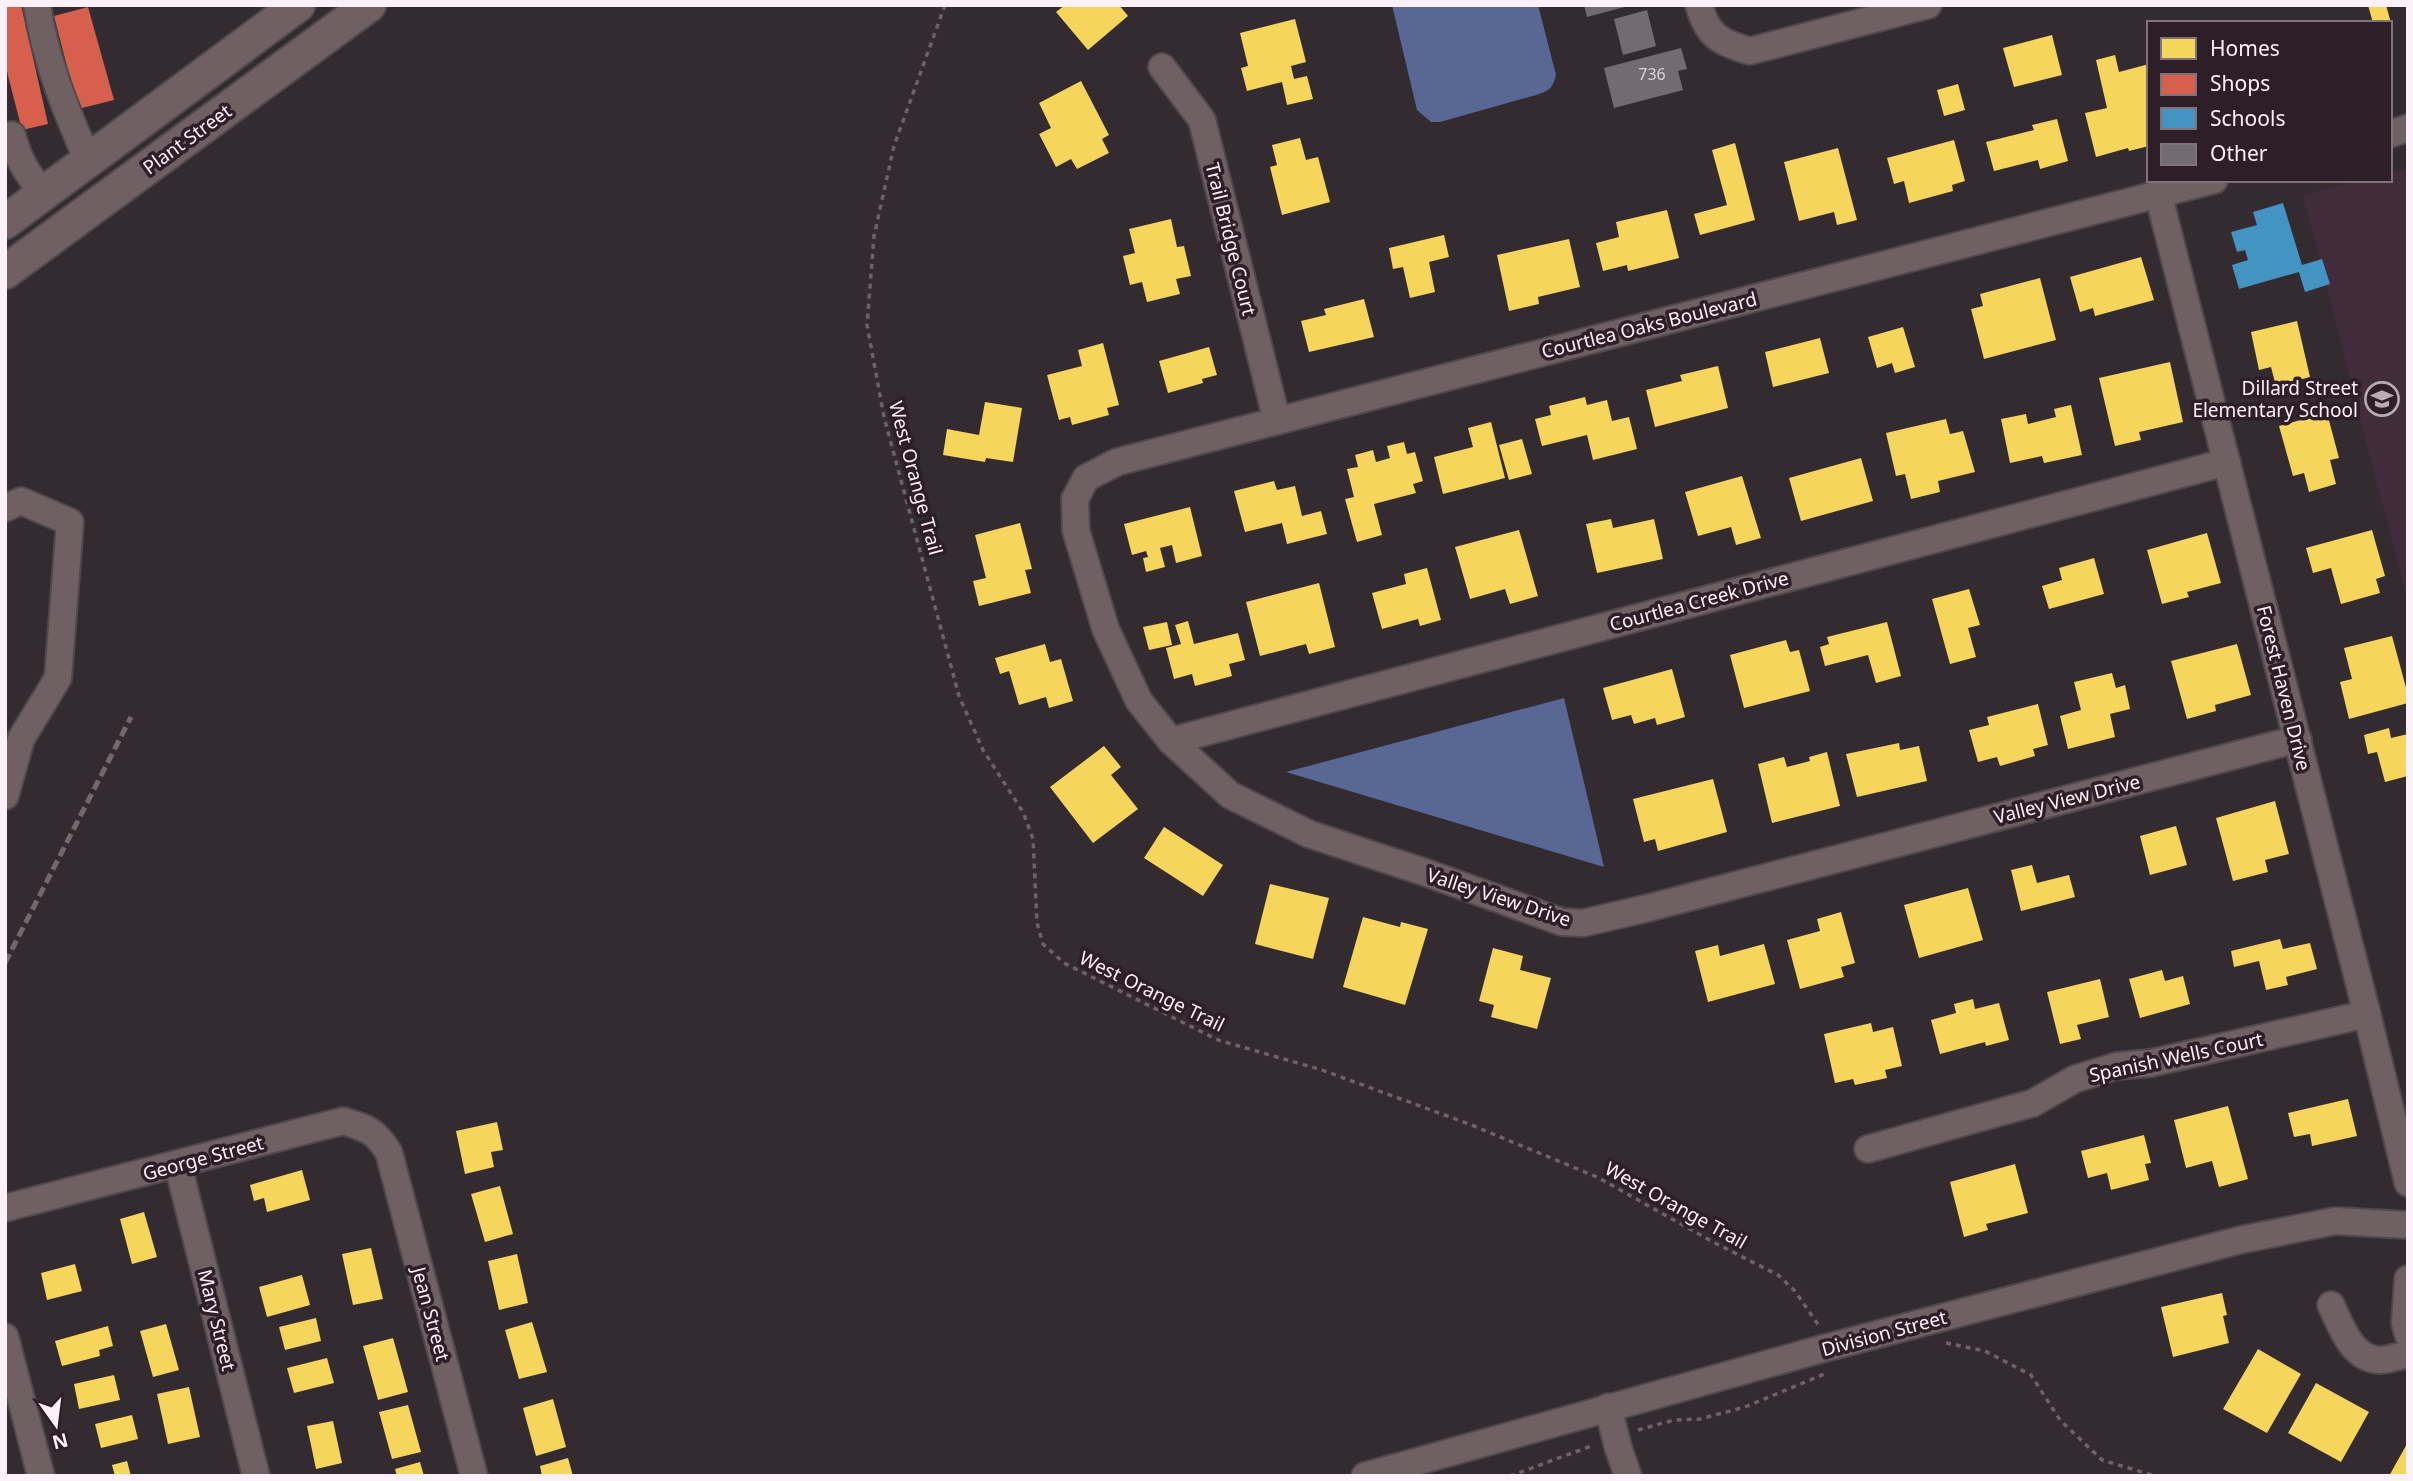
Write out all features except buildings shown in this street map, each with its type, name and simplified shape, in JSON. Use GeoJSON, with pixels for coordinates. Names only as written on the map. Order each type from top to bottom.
{"type":"FeatureCollection","features":[{"type":"Feature","properties":{"kind":"main road"},"geometry":{"type":"LineString","coordinates":[[5,222],[298,5]]}},
{"type":"Feature","properties":{"kind":"main road","name":"Plant Street"},"geometry":{"type":"LineString","coordinates":[[5,272],[369,5]]}},
{"type":"Feature","properties":{"kind":"street"},"geometry":{"type":"LineString","coordinates":[[37,5],[41,35],[70,121],[88,160]]}},
{"type":"Feature","properties":{"kind":"street"},"geometry":{"type":"LineString","coordinates":[[1699,5],[1704,23],[1724,44],[1750,51],[1928,5]]}},
{"type":"Feature","properties":{"kind":"street","name":"Trail Bridge Court"},"geometry":{"type":"LineString","coordinates":[[1162,67],[1202,120],[1277,421]]}},
{"type":"Feature","properties":{"kind":"street"},"geometry":{"type":"LineString","coordinates":[[12,135],[19,160],[44,193]]}},
{"type":"Feature","properties":{"kind":"street","name":"Courtlea Oaks Boulevard"},"geometry":{"type":"LineString","coordinates":[[1086,478],[1117,462],[2205,182]]}},
{"type":"Feature","properties":{"kind":"street","name":"Forest Haven Drive"},"geometry":{"type":"LineString","coordinates":[[2158,193],[2408,1183]]}},
{"type":"Feature","properties":{"kind":"street","name":"Courtlea Creek Drive"},"geometry":{"type":"LineString","coordinates":[[1171,741],[2227,462]]}},
{"type":"Feature","properties":{"kind":"street","name":"Valley View Drive"},"geometry":{"type":"LineString","coordinates":[[1086,478],[1075,499],[1076,531],[1105,630],[1139,701],[1171,741],[1230,796],[1309,834],[1562,922],[1583,923],[2298,739]]}},
{"type":"Feature","properties":{"kind":"street"},"geometry":{"type":"LineString","coordinates":[[5,508],[21,501],[70,522],[58,678],[21,739],[5,796]]}},
{"type":"Feature","properties":{"kind":"street","name":"Spanish Wells Court"},"geometry":{"type":"LineString","coordinates":[[1868,1149],[2033,1103],[2075,1079],[2117,1066],[2217,1049],[2367,1014]]}},
{"type":"Feature","properties":{"kind":"street","name":"George Street"},"geometry":{"type":"LineString","coordinates":[[5,1208],[343,1121],[363,1127],[379,1136],[388,1153]]}},
{"type":"Feature","properties":{"kind":"street","name":"Jean Street"},"geometry":{"type":"LineString","coordinates":[[388,1153],[474,1476]]}},
{"type":"Feature","properties":{"kind":"street","name":"Mary Street"},"geometry":{"type":"LineString","coordinates":[[178,1165],[256,1476]]}},
{"type":"Feature","properties":{"kind":"street","name":"Division Street"},"geometry":{"type":"LineString","coordinates":[[1365,1476],[1608,1407],[2240,1240],[2335,1222],[2408,1225]]}},
{"type":"Feature","properties":{"kind":"street"},"geometry":{"type":"LineString","coordinates":[[2408,1279],[2405,1323],[2408,1335]]}},
{"type":"Feature","properties":{"kind":"street"},"geometry":{"type":"LineString","coordinates":[[2331,1305],[2348,1340],[2364,1355],[2380,1360],[2408,1354]]}},
{"type":"Feature","properties":{"kind":"street"},"geometry":{"type":"LineString","coordinates":[[5,1338],[41,1476]]}},
{"type":"Feature","properties":{"kind":"street"},"geometry":{"type":"LineString","coordinates":[[1608,1407],[1628,1476]]}},
{"type":"Feature","properties":{"kind":"path","name":"West Orange Trail"},"geometry":{"type":"LineString","coordinates":[[945,5],[894,146],[874,236],[867,325],[884,417],[959,696],[984,750],[1023,812],[1034,839],[1037,923],[1043,944],[1064,963],[1218,1040],[1322,1070],[1469,1124],[1597,1177],[1778,1275],[1795,1291],[1822,1335]]}},
{"type":"Feature","properties":{"kind":"path"},"geometry":{"type":"LineString","coordinates":[[1947,1343],[1985,1351],[2031,1375],[2060,1420],[2102,1460],[2155,1476]]}},
{"type":"Feature","properties":{"kind":"path"},"geometry":{"type":"LineString","coordinates":[[1636,1431],[1674,1420],[1700,1419],[1745,1407],[1788,1387],[1826,1374],[1831,1369]]}},
{"type":"Feature","properties":{"kind":"path"},"geometry":{"type":"LineString","coordinates":[[1510,1476],[1602,1442]]}},
{"type":"Feature","properties":{"kind":"shaded area","name":"Dillard Street Elementary School"},"geometry":{"type":"Polygon","coordinates":[[[2408,168],[2408,603],[2303,195],[2353,182],[2392,182],[2392,172],[2408,168]]]}},
{"type":"Feature","properties":{"kind":"water"},"geometry":{"type":"Polygon","coordinates":[[[1392,5],[1538,5],[1556,75],[1552,86],[1536,95],[1440,122],[1431,122],[1417,110],[1392,5]]]}},
{"type":"Feature","properties":{"kind":"water"},"geometry":{"type":"Polygon","coordinates":[[[1564,698],[1604,867],[1286,772],[1564,698]]]}},
{"type":"Feature","properties":{"kind":"railway"},"geometry":{"type":"LineString","coordinates":[[5,963],[131,717]]}},
{"type":"Feature","properties":{"kind":"place","name":"Dillard Street Elementary School"},"geometry":{"type":"Point","coordinates":[2382,399]}}]}
